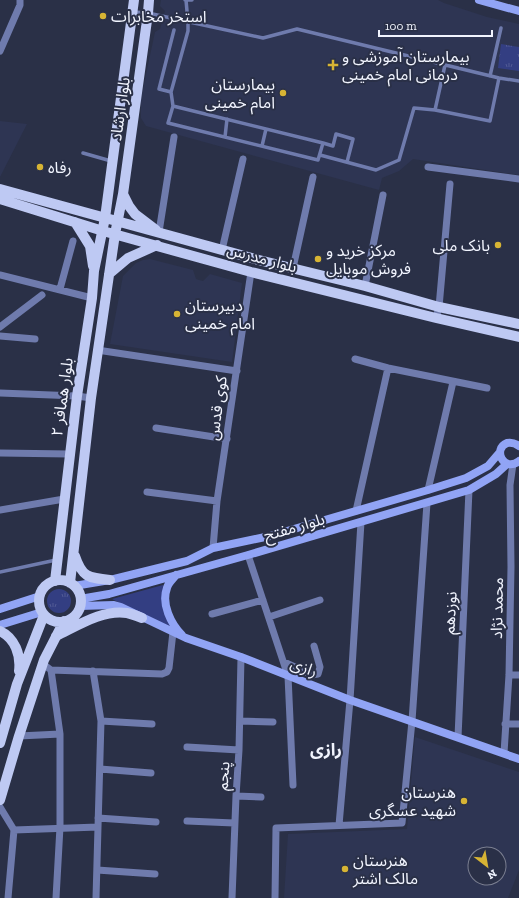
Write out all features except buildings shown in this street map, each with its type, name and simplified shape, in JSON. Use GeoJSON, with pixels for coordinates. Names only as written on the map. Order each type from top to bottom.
{"type":"FeatureCollection","features":[{"type":"Feature","properties":{"kind":"main road","name":"بلوار ارشاد"},"geometry":{"type":"LineString","coordinates":[[105,218],[134,0]]}},
{"type":"Feature","properties":{"kind":"main road","name":"بلوار ارشاد"},"geometry":{"type":"LineString","coordinates":[[118,221],[123,194],[149,0]]}},
{"type":"Feature","properties":{"kind":"main road","name":"بلوار مدرس"},"geometry":{"type":"LineString","coordinates":[[0,189],[255,259],[365,286],[439,307],[518,323]]}},
{"type":"Feature","properties":{"kind":"main road"},"geometry":{"type":"LineString","coordinates":[[123,194],[135,214],[159,232]]}},
{"type":"Feature","properties":{"kind":"main road","name":"بلوار مدرس"},"geometry":{"type":"LineString","coordinates":[[0,199],[115,234],[252,271],[436,318],[519,337]]}},
{"type":"Feature","properties":{"kind":"main road","name":"بلوار همافر ۲"},"geometry":{"type":"LineString","coordinates":[[55,581],[69,454],[92,298],[94,271],[105,218]]}},
{"type":"Feature","properties":{"kind":"main road","name":"بلوار همافر ۲"},"geometry":{"type":"LineString","coordinates":[[72,585],[97,350],[118,221]]}},
{"type":"Feature","properties":{"kind":"main road"},"geometry":{"type":"LineString","coordinates":[[75,222],[90,246],[94,271]]}},
{"type":"Feature","properties":{"kind":"main road"},"geometry":{"type":"LineString","coordinates":[[110,274],[128,258],[157,245]]}},
{"type":"Feature","properties":{"kind":"main road"},"geometry":{"type":"LineString","coordinates":[[252,271],[255,259]]}},
{"type":"Feature","properties":{"kind":"main road"},"geometry":{"type":"LineString","coordinates":[[74,555],[78,566],[84,573],[107,581]]}},
{"type":"Feature","properties":{"kind":"main road"},"geometry":{"type":"LineString","coordinates":[[55,581],[66,581],[72,585],[79,594],[80,602],[77,613],[74,616],[64,621],[52,620],[43,613],[40,607],[40,596],[45,586],[55,581]]}},
{"type":"Feature","properties":{"kind":"main road"},"geometry":{"type":"LineString","coordinates":[[0,743],[17,684],[43,613]]}},
{"type":"Feature","properties":{"kind":"main road"},"geometry":{"type":"LineString","coordinates":[[56,636],[87,621],[114,613],[126,613],[142,618]]}},
{"type":"Feature","properties":{"kind":"main road"},"geometry":{"type":"LineString","coordinates":[[0,800],[43,662],[64,621]]}},
{"type":"Feature","properties":{"kind":"main road"},"geometry":{"type":"LineString","coordinates":[[0,631],[7,634],[19,654],[20,662],[17,684]]}},
{"type":"Feature","properties":{"kind":"street"},"geometry":{"type":"LineString","coordinates":[[0,51],[20,4],[20,0]]}},
{"type":"Feature","properties":{"kind":"street"},"geometry":{"type":"LineString","coordinates":[[479,0],[519,11]]}},
{"type":"Feature","properties":{"kind":"street"},"geometry":{"type":"LineString","coordinates":[[159,232],[174,137]]}},
{"type":"Feature","properties":{"kind":"street"},"geometry":{"type":"LineString","coordinates":[[222,250],[243,159]]}},
{"type":"Feature","properties":{"kind":"street"},"geometry":{"type":"LineString","coordinates":[[428,167],[519,179]]}},
{"type":"Feature","properties":{"kind":"street"},"geometry":{"type":"LineString","coordinates":[[293,268],[313,177]]}},
{"type":"Feature","properties":{"kind":"street"},"geometry":{"type":"LineString","coordinates":[[436,318],[439,307],[450,184]]}},
{"type":"Feature","properties":{"kind":"street"},"geometry":{"type":"LineString","coordinates":[[365,286],[383,195]]}},
{"type":"Feature","properties":{"kind":"street"},"geometry":{"type":"LineString","coordinates":[[60,289],[72,241]]}},
{"type":"Feature","properties":{"kind":"street","name":"کوی قدس"},"geometry":{"type":"LineString","coordinates":[[213,548],[217,501],[252,271]]}},
{"type":"Feature","properties":{"kind":"street"},"geometry":{"type":"LineString","coordinates":[[0,275],[92,298]]}},
{"type":"Feature","properties":{"kind":"street"},"geometry":{"type":"LineString","coordinates":[[0,328],[42,295]]}},
{"type":"Feature","properties":{"kind":"street"},"geometry":{"type":"LineString","coordinates":[[0,336],[35,339]]}},
{"type":"Feature","properties":{"kind":"street"},"geometry":{"type":"LineString","coordinates":[[97,350],[237,371]]}},
{"type":"Feature","properties":{"kind":"street"},"geometry":{"type":"LineString","coordinates":[[355,359],[388,368],[487,388]]}},
{"type":"Feature","properties":{"kind":"street"},"geometry":{"type":"LineString","coordinates":[[356,511],[388,368]]}},
{"type":"Feature","properties":{"kind":"street"},"geometry":{"type":"LineString","coordinates":[[428,490],[453,382]]}},
{"type":"Feature","properties":{"kind":"street"},"geometry":{"type":"LineString","coordinates":[[0,393],[77,396],[91,398]]}},
{"type":"Feature","properties":{"kind":"street"},"geometry":{"type":"LineString","coordinates":[[156,428],[227,439]]}},
{"type":"Feature","properties":{"kind":"street","name":"بلوار مفتح"},"geometry":{"type":"LineString","coordinates":[[72,585],[107,581],[187,561],[213,548],[270,536],[466,478],[488,466],[506,444],[512,442],[518,443]]}},
{"type":"Feature","properties":{"kind":"street"},"geometry":{"type":"LineString","coordinates":[[0,452],[69,454]]}},
{"type":"Feature","properties":{"kind":"street"},"geometry":{"type":"LineString","coordinates":[[500,452],[502,460],[513,463]]}},
{"type":"Feature","properties":{"kind":"street","name":"بلوار مفتح"},"geometry":{"type":"LineString","coordinates":[[80,602],[248,555],[469,490],[513,463]]}},
{"type":"Feature","properties":{"kind":"street","name":"محمد نژاد"},"geometry":{"type":"LineString","coordinates":[[504,753],[515,566],[510,485],[513,463]]}},
{"type":"Feature","properties":{"kind":"street","name":"نوزدهم"},"geometry":{"type":"LineString","coordinates":[[458,737],[469,490]]}},
{"type":"Feature","properties":{"kind":"street"},"geometry":{"type":"LineString","coordinates":[[147,492],[217,501]]}},
{"type":"Feature","properties":{"kind":"street"},"geometry":{"type":"LineString","coordinates":[[0,510],[64,498]]}},
{"type":"Feature","properties":{"kind":"street"},"geometry":{"type":"LineString","coordinates":[[275,898],[276,828],[402,823],[412,721],[427,503]]}},
{"type":"Feature","properties":{"kind":"street"},"geometry":{"type":"LineString","coordinates":[[329,519],[332,530]]}},
{"type":"Feature","properties":{"kind":"street"},"geometry":{"type":"LineString","coordinates":[[339,825],[350,700],[361,522]]}},
{"type":"Feature","properties":{"kind":"street"},"geometry":{"type":"LineString","coordinates":[[248,555],[288,676],[293,786]]}},
{"type":"Feature","properties":{"kind":"street"},"geometry":{"type":"LineString","coordinates":[[176,575],[166,588],[166,606],[168,615],[173,624],[186,638]]}},
{"type":"Feature","properties":{"kind":"street"},"geometry":{"type":"LineString","coordinates":[[107,581],[102,587],[108,594]]}},
{"type":"Feature","properties":{"kind":"street"},"geometry":{"type":"LineString","coordinates":[[0,609],[40,596]]}},
{"type":"Feature","properties":{"kind":"street"},"geometry":{"type":"LineString","coordinates":[[212,614],[263,600]]}},
{"type":"Feature","properties":{"kind":"street"},"geometry":{"type":"LineString","coordinates":[[269,617],[320,600]]}},
{"type":"Feature","properties":{"kind":"street","name":"رازی"},"geometry":{"type":"LineString","coordinates":[[80,602],[114,605],[186,638],[241,657],[350,700],[519,759]]}},
{"type":"Feature","properties":{"kind":"street"},"geometry":{"type":"LineString","coordinates":[[0,625],[43,613]]}},
{"type":"Feature","properties":{"kind":"street"},"geometry":{"type":"LineString","coordinates":[[511,622],[519,622]]}},
{"type":"Feature","properties":{"kind":"street"},"geometry":{"type":"LineString","coordinates":[[51,670],[162,674],[167,672],[169,668],[173,632]]}},
{"type":"Feature","properties":{"kind":"street"},"geometry":{"type":"LineString","coordinates":[[284,662],[312,675],[318,674],[320,666],[314,646]]}},
{"type":"Feature","properties":{"kind":"street","name":"پنجم"},"geometry":{"type":"LineString","coordinates":[[232,898],[234,823],[239,750],[241,657]]}},
{"type":"Feature","properties":{"kind":"street"},"geometry":{"type":"LineString","coordinates":[[43,662],[51,670],[60,734],[60,827],[56,898]]}},
{"type":"Feature","properties":{"kind":"street"},"geometry":{"type":"LineString","coordinates":[[93,672],[101,721],[96,898]]}},
{"type":"Feature","properties":{"kind":"street"},"geometry":{"type":"LineString","coordinates":[[509,675],[519,675]]}},
{"type":"Feature","properties":{"kind":"street"},"geometry":{"type":"LineString","coordinates":[[101,721],[152,724]]}},
{"type":"Feature","properties":{"kind":"street"},"geometry":{"type":"LineString","coordinates":[[240,721],[274,722]]}},
{"type":"Feature","properties":{"kind":"street"},"geometry":{"type":"LineString","coordinates":[[505,724],[519,724]]}},
{"type":"Feature","properties":{"kind":"street"},"geometry":{"type":"LineString","coordinates":[[19,736],[60,734]]}},
{"type":"Feature","properties":{"kind":"street"},"geometry":{"type":"LineString","coordinates":[[187,747],[239,750]]}},
{"type":"Feature","properties":{"kind":"street"},"geometry":{"type":"LineString","coordinates":[[100,768],[151,773]]}},
{"type":"Feature","properties":{"kind":"street"},"geometry":{"type":"LineString","coordinates":[[236,796],[261,797]]}},
{"type":"Feature","properties":{"kind":"street"},"geometry":{"type":"LineString","coordinates":[[0,806],[14,830],[8,898]]}},
{"type":"Feature","properties":{"kind":"street"},"geometry":{"type":"LineString","coordinates":[[98,818],[156,822]]}},
{"type":"Feature","properties":{"kind":"street"},"geometry":{"type":"LineString","coordinates":[[187,822],[234,823]]}},
{"type":"Feature","properties":{"kind":"street"},"geometry":{"type":"LineString","coordinates":[[14,830],[60,827],[98,827]]}},
{"type":"Feature","properties":{"kind":"street"},"geometry":{"type":"LineString","coordinates":[[97,870],[155,874]]}},
{"type":"Feature","properties":{"kind":"lane"},"geometry":{"type":"LineString","coordinates":[[192,0],[185,0],[188,31],[171,92],[172,106],[168,123],[318,160],[323,143]]}},
{"type":"Feature","properties":{"kind":"lane"},"geometry":{"type":"LineString","coordinates":[[133,12],[148,13],[263,38],[297,29],[490,76],[519,81]]}},
{"type":"Feature","properties":{"kind":"lane"},"geometry":{"type":"LineString","coordinates":[[490,76],[501,28]]}},
{"type":"Feature","properties":{"kind":"lane"},"geometry":{"type":"LineString","coordinates":[[171,92],[159,89],[174,30]]}},
{"type":"Feature","properties":{"kind":"lane"},"geometry":{"type":"LineString","coordinates":[[435,110],[445,65]]}},
{"type":"Feature","properties":{"kind":"lane"},"geometry":{"type":"LineString","coordinates":[[320,154],[376,170],[399,160],[414,108],[435,110],[490,121],[499,78]]}},
{"type":"Feature","properties":{"kind":"lane"},"geometry":{"type":"LineString","coordinates":[[172,106],[333,146],[336,134],[353,139],[347,162]]}},
{"type":"Feature","properties":{"kind":"lane"},"geometry":{"type":"LineString","coordinates":[[225,137],[227,119]]}},
{"type":"Feature","properties":{"kind":"lane"},"geometry":{"type":"LineString","coordinates":[[262,146],[266,129]]}},
{"type":"Feature","properties":{"kind":"lane"},"geometry":{"type":"LineString","coordinates":[[83,153],[113,161]]}},
{"type":"Feature","properties":{"kind":"lane"},"geometry":{"type":"LineString","coordinates":[[0,572],[58,559]]}},
{"type":"Feature","properties":{"kind":"shaded area","name":"بیمارستان آموزشی و درمانی امام خمینی"},"geometry":{"type":"Polygon","coordinates":[[[161,0],[438,0],[487,17],[519,24],[519,175],[413,159],[399,171],[382,178],[379,190],[146,126],[141,118],[141,98],[155,32],[160,29],[165,11],[160,6],[161,0]]]}},
{"type":"Feature","properties":{"kind":"shaded area"},"geometry":{"type":"Polygon","coordinates":[[[0,121],[27,124],[0,177],[0,121]]]}},
{"type":"Feature","properties":{"kind":"shaded area","name":"دبیرستان امام خمینی"},"geometry":{"type":"Polygon","coordinates":[[[150,259],[193,270],[196,279],[199,280],[203,281],[210,274],[242,283],[232,362],[110,344],[123,276],[136,263],[150,259]]]}},
{"type":"Feature","properties":{"kind":"shaded area"},"geometry":{"type":"Polygon","coordinates":[[[415,737],[519,772],[519,870],[508,898],[284,898],[288,834],[407,829],[415,737]]]}},
{"type":"Feature","properties":{"kind":"green space"},"geometry":{"type":"Polygon","coordinates":[[[501,44],[519,47],[519,71],[498,68],[501,44]]]}},
{"type":"Feature","properties":{"kind":"green space"},"geometry":{"type":"Polygon","coordinates":[[[163,585],[163,607],[171,629],[112,599],[163,585]]]}},
{"type":"Feature","properties":{"kind":"green space"},"geometry":{"type":"Polygon","coordinates":[[[59,589],[68,592],[71,601],[68,610],[59,613],[50,610],[47,601],[50,592],[59,589]]]}},
{"type":"Feature","properties":{"kind":"place","name":"استخر مخابرات"},"geometry":{"type":"Point","coordinates":[103,16]}},
{"type":"Feature","properties":{"kind":"place","name":"بیمارستان آموزشی و درمانی امام خمینی"},"geometry":{"type":"Point","coordinates":[333,65]}},
{"type":"Feature","properties":{"kind":"place","name":"بیمارستان امام خمینی"},"geometry":{"type":"Point","coordinates":[283,93]}},
{"type":"Feature","properties":{"kind":"place","name":"رفاه"},"geometry":{"type":"Point","coordinates":[40,167]}},
{"type":"Feature","properties":{"kind":"place","name":"بانک ملی"},"geometry":{"type":"Point","coordinates":[498,245]}},
{"type":"Feature","properties":{"kind":"place","name":"مرکز خرید و فروش موبایل"},"geometry":{"type":"Point","coordinates":[318,259]}},
{"type":"Feature","properties":{"kind":"place","name":"دبیرستان امام خمینی"},"geometry":{"type":"Point","coordinates":[177,314]}},
{"type":"Feature","properties":{"kind":"place","name":"هنرستان شهید عسگری"},"geometry":{"type":"Point","coordinates":[464,801]}},
{"type":"Feature","properties":{"kind":"place","name":"هنرستان مالک اشتر"},"geometry":{"type":"Point","coordinates":[345,869]}},
{"type":"Feature","properties":{"kind":"district","name":"رازی"},"geometry":{"type":"Point","coordinates":[326,749]}}]}
